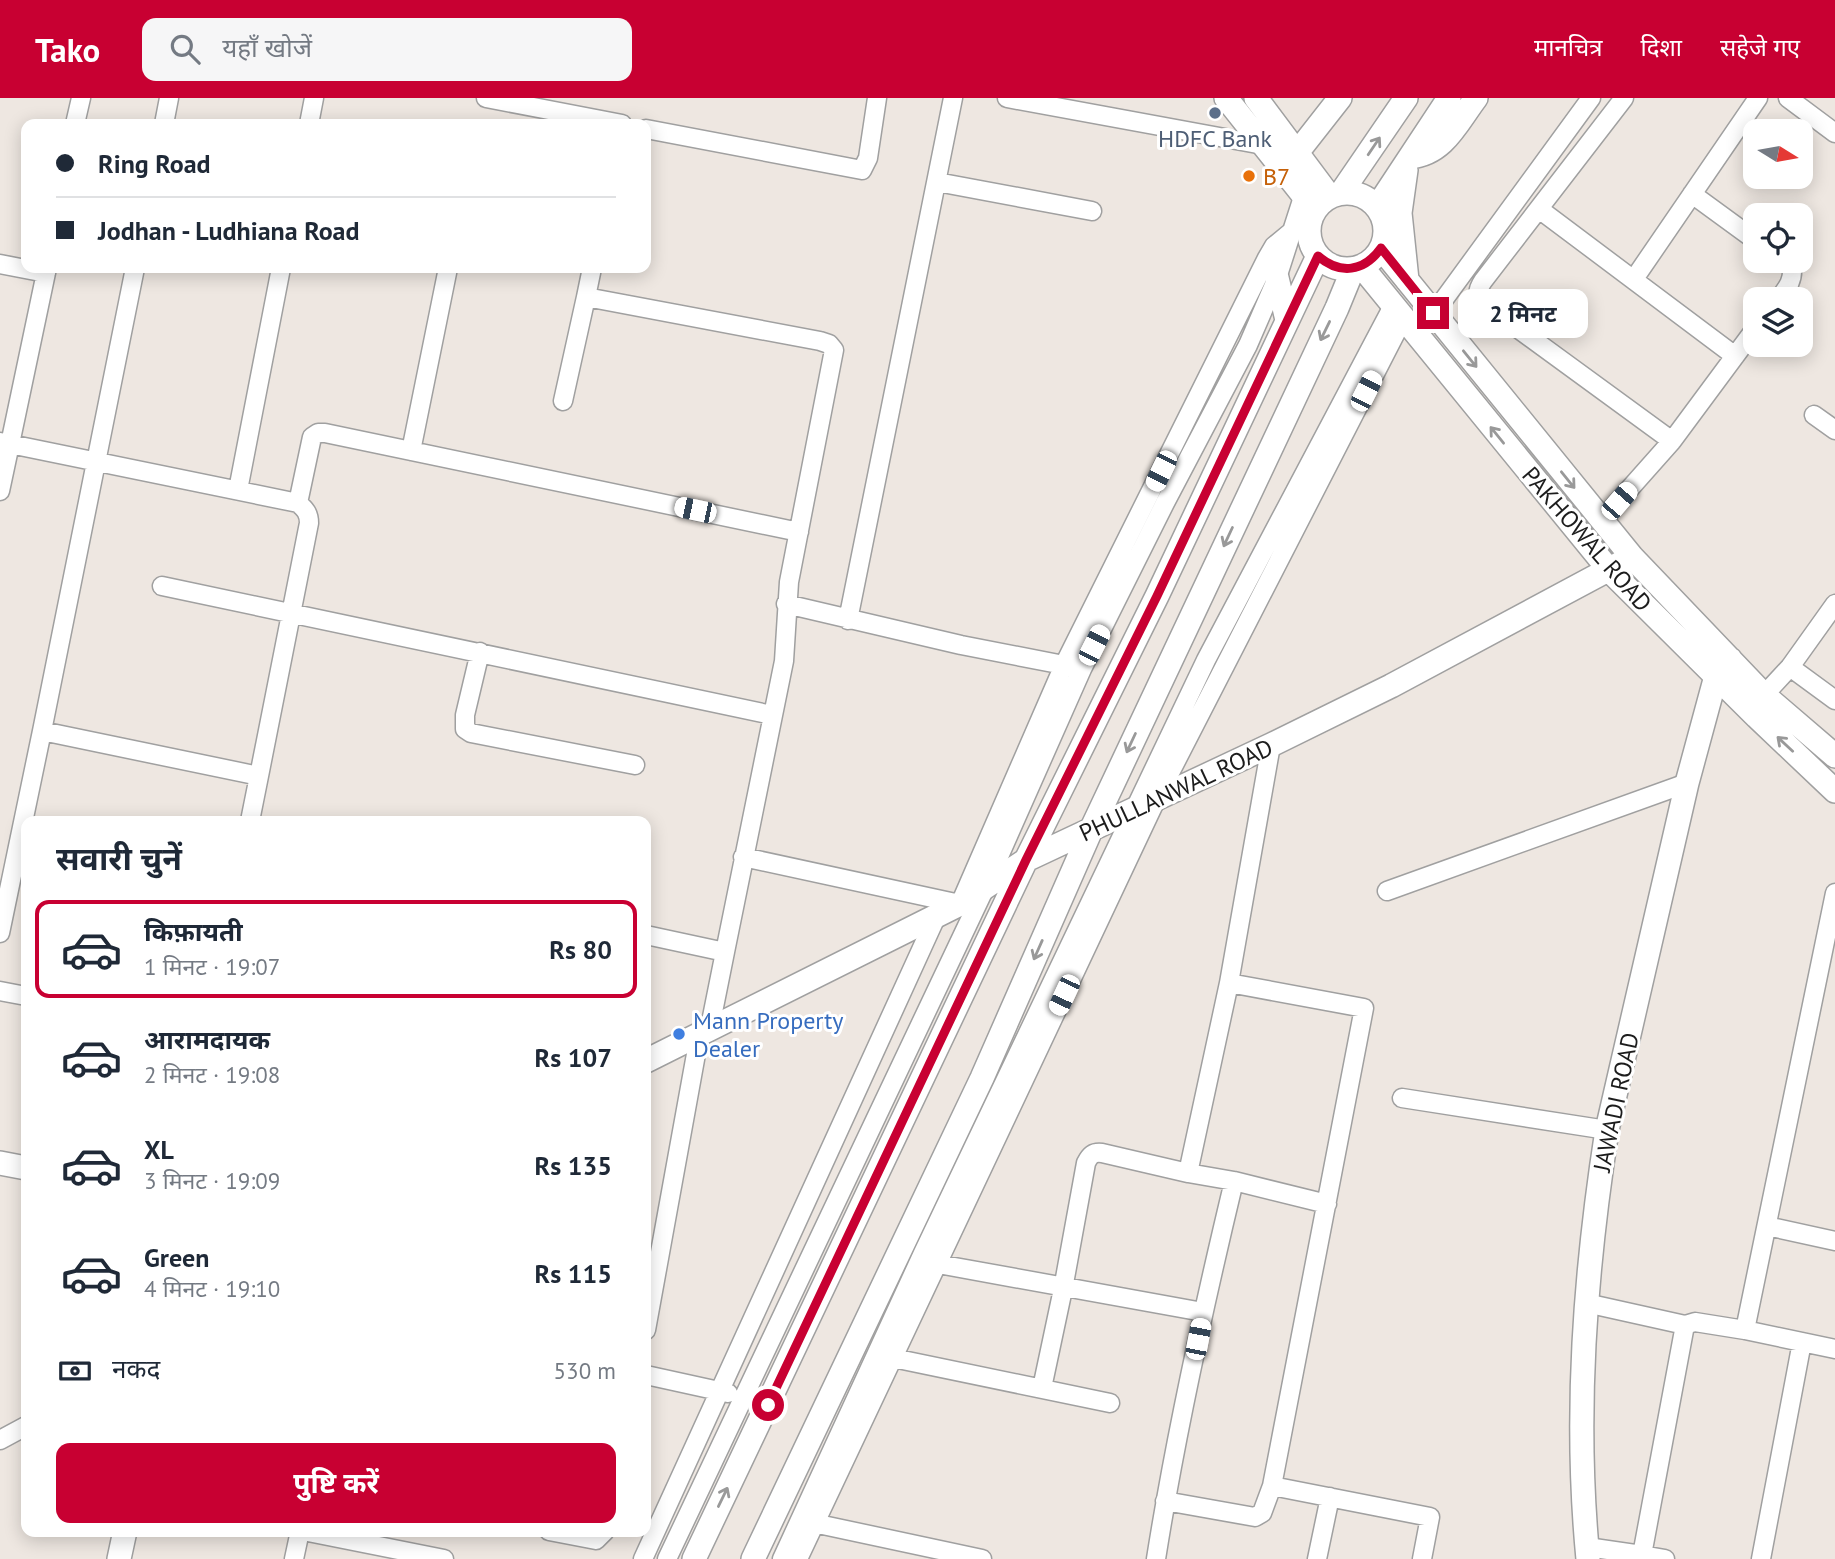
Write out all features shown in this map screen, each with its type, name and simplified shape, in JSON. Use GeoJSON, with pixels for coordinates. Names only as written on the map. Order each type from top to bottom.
{"type":"FeatureCollection","features":[{"type":"Feature","properties":{"kind":"street"},"geometry":{"type":"LineString","coordinates":[[76,119],[81,98]]}},
{"type":"Feature","properties":{"kind":"street"},"geometry":{"type":"LineString","coordinates":[[164,119],[169,98]]}},
{"type":"Feature","properties":{"kind":"street"},"geometry":{"type":"LineString","coordinates":[[310,119],[314,98]]}},
{"type":"Feature","properties":{"kind":"street"},"geometry":{"type":"LineString","coordinates":[[486,98],[596,119]]}},
{"type":"Feature","properties":{"kind":"street"},"geometry":{"type":"LineString","coordinates":[[651,130],[862,170],[868,158],[877,98]]}},
{"type":"Feature","properties":{"kind":"street"},"geometry":{"type":"LineString","coordinates":[[848,620],[953,98]]}},
{"type":"Feature","properties":{"kind":"street"},"geometry":{"type":"LineString","coordinates":[[1007,98],[1263,145]]}},
{"type":"Feature","properties":{"kind":"street"},"geometry":{"type":"LineString","coordinates":[[1226,98],[1283,171],[1323,199],[1354,194],[1367,198],[1377,207],[1384,220],[1385,234],[1381,248],[1373,259],[1357,268],[1340,269],[1318,256],[1309,235],[1310,223],[1323,199]]}},
{"type":"Feature","properties":{"kind":"street"},"geometry":{"type":"LineString","coordinates":[[1256,98],[1298,152],[1323,199]]}},
{"type":"Feature","properties":{"kind":"street"},"geometry":{"type":"LineString","coordinates":[[1283,171],[1340,98]]}},
{"type":"Feature","properties":{"kind":"street"},"geometry":{"type":"LineString","coordinates":[[743,857],[960,904],[1157,498],[1220,353],[1266,258],[1274,246],[1323,199],[1406,98]]}},
{"type":"Feature","properties":{"kind":"street"},"geometry":{"type":"LineString","coordinates":[[1377,207],[1449,98]]}},
{"type":"Feature","properties":{"kind":"street"},"geometry":{"type":"LineString","coordinates":[[1409,159],[1428,154],[1439,147],[1476,98]]}},
{"type":"Feature","properties":{"kind":"street"},"geometry":{"type":"LineString","coordinates":[[1433,313],[1591,98]]}},
{"type":"Feature","properties":{"kind":"street"},"geometry":{"type":"LineString","coordinates":[[1624,98],[1483,281],[1478,296],[1483,303],[1672,440]]}},
{"type":"Feature","properties":{"kind":"street"},"geometry":{"type":"LineString","coordinates":[[1634,278],[1758,98]]}},
{"type":"Feature","properties":{"kind":"street"},"geometry":{"type":"LineString","coordinates":[[1788,98],[1835,133]]}},
{"type":"Feature","properties":{"kind":"street"},"geometry":{"type":"LineString","coordinates":[[1407,281],[1400,213],[1409,159]]}},
{"type":"Feature","properties":{"kind":"street"},"geometry":{"type":"LineString","coordinates":[[937,182],[1092,211]]}},
{"type":"Feature","properties":{"kind":"street"},"geometry":{"type":"LineString","coordinates":[[1692,194],[1743,231]]}},
{"type":"Feature","properties":{"kind":"street"},"geometry":{"type":"LineString","coordinates":[[1539,209],[1735,356]]}},
{"type":"Feature","properties":{"kind":"street"},"geometry":{"type":"LineString","coordinates":[[1157,498],[1237,365],[1277,278],[1293,230]]}},
{"type":"Feature","properties":{"kind":"street","name":"PAKHOWAL ROAD"},"geometry":{"type":"LineString","coordinates":[[1381,248],[1723,668],[1835,791]]}},
{"type":"Feature","properties":{"kind":"street"},"geometry":{"type":"LineString","coordinates":[[694,1559],[1026,860],[1157,596],[1318,256]]}},
{"type":"Feature","properties":{"kind":"street"},"geometry":{"type":"LineString","coordinates":[[0,264],[21,267]]}},
{"type":"Feature","properties":{"kind":"street"},"geometry":{"type":"LineString","coordinates":[[753,1559],[982,1078],[1091,830],[1357,268]]}},
{"type":"Feature","properties":{"kind":"street","name":"PAKHOWAL ROAD"},"geometry":{"type":"LineString","coordinates":[[1357,268],[1398,312],[1610,570],[1723,668],[1764,695],[1835,756]]}},
{"type":"Feature","properties":{"kind":"street"},"geometry":{"type":"LineString","coordinates":[[0,491],[5,443],[45,273]]}},
{"type":"Feature","properties":{"kind":"street"},"geometry":{"type":"LineString","coordinates":[[24,816],[134,273]]}},
{"type":"Feature","properties":{"kind":"street"},"geometry":{"type":"LineString","coordinates":[[238,490],[280,273]]}},
{"type":"Feature","properties":{"kind":"street"},"geometry":{"type":"LineString","coordinates":[[411,451],[447,273]]}},
{"type":"Feature","properties":{"kind":"street"},"geometry":{"type":"LineString","coordinates":[[563,401],[591,273]]}},
{"type":"Feature","properties":{"kind":"street"},"geometry":{"type":"LineString","coordinates":[[1277,278],[1287,320]]}},
{"type":"Feature","properties":{"kind":"street"},"geometry":{"type":"LineString","coordinates":[[586,297],[820,341],[829,344],[834,350],[786,604],[784,661],[725,952],[705,1030],[651,1305]]}},
{"type":"Feature","properties":{"kind":"street"},"geometry":{"type":"LineString","coordinates":[[782,1559],[808,1522],[893,1358],[1156,800],[1398,312]]}},
{"type":"Feature","properties":{"kind":"street"},"geometry":{"type":"LineString","coordinates":[[799,1559],[808,1522],[923,1253],[1206,660],[1398,312]]}},
{"type":"Feature","properties":{"kind":"street"},"geometry":{"type":"LineString","coordinates":[[1601,521],[1672,440],[1743,346]]}},
{"type":"Feature","properties":{"kind":"street"},"geometry":{"type":"LineString","coordinates":[[1220,353],[1237,365]]}},
{"type":"Feature","properties":{"kind":"street"},"geometry":{"type":"LineString","coordinates":[[1814,415],[1835,430]]}},
{"type":"Feature","properties":{"kind":"street"},"geometry":{"type":"LineString","coordinates":[[298,503],[312,436],[318,433],[799,532]]}},
{"type":"Feature","properties":{"kind":"street"},"geometry":{"type":"LineString","coordinates":[[5,443],[298,503],[309,516],[251,816]]}},
{"type":"Feature","properties":{"kind":"street","name":"PHULLANWAL ROAD"},"geometry":{"type":"LineString","coordinates":[[651,1058],[960,904],[1026,860],[1271,746],[1391,686],[1632,557]]}},
{"type":"Feature","properties":{"kind":"street"},"geometry":{"type":"LineString","coordinates":[[162,586],[772,715]]}},
{"type":"Feature","properties":{"kind":"street"},"geometry":{"type":"LineString","coordinates":[[786,604],[848,620],[1073,667]]}},
{"type":"Feature","properties":{"kind":"street"},"geometry":{"type":"LineString","coordinates":[[1764,695],[1790,667],[1835,604]]}},
{"type":"Feature","properties":{"kind":"street"},"geometry":{"type":"LineString","coordinates":[[480,652],[465,715],[465,729],[471,733],[635,765]]}},
{"type":"Feature","properties":{"kind":"street"},"geometry":{"type":"LineString","coordinates":[[653,1540],[671,1552],[985,888],[1073,667]]}},
{"type":"Feature","properties":{"kind":"street"},"geometry":{"type":"LineString","coordinates":[[1790,667],[1835,700]]}},
{"type":"Feature","properties":{"kind":"street","name":"JAWADI ROAD"},"geometry":{"type":"LineString","coordinates":[[1587,1553],[1581,1447],[1586,1303],[1599,1187],[1608,1130],[1687,783],[1723,668]]}},
{"type":"Feature","properties":{"kind":"street"},"geometry":{"type":"LineString","coordinates":[[42,731],[259,776]]}},
{"type":"Feature","properties":{"kind":"street"},"geometry":{"type":"LineString","coordinates":[[1188,1173],[1229,983],[1271,746]]}},
{"type":"Feature","properties":{"kind":"street"},"geometry":{"type":"LineString","coordinates":[[1387,891],[1687,783]]}},
{"type":"Feature","properties":{"kind":"street"},"geometry":{"type":"LineString","coordinates":[[0,933],[21,832]]}},
{"type":"Feature","properties":{"kind":"street"},"geometry":{"type":"LineString","coordinates":[[1745,1330],[1835,893]]}},
{"type":"Feature","properties":{"kind":"street"},"geometry":{"type":"LineString","coordinates":[[643,1559],[937,915]]}},
{"type":"Feature","properties":{"kind":"street"},"geometry":{"type":"LineString","coordinates":[[651,936],[725,952]]}},
{"type":"Feature","properties":{"kind":"street"},"geometry":{"type":"LineString","coordinates":[[1165,1502],[1255,1517],[1262,1513],[1272,1486],[1364,1008],[1229,983]]}},
{"type":"Feature","properties":{"kind":"street"},"geometry":{"type":"LineString","coordinates":[[0,991],[21,995]]}},
{"type":"Feature","properties":{"kind":"street"},"geometry":{"type":"LineString","coordinates":[[1402,1098],[1608,1130]]}},
{"type":"Feature","properties":{"kind":"street"},"geometry":{"type":"LineString","coordinates":[[1042,1388],[1086,1163],[1090,1155],[1102,1153],[1327,1204]]}},
{"type":"Feature","properties":{"kind":"street"},"geometry":{"type":"LineString","coordinates":[[0,1163],[21,1167]]}},
{"type":"Feature","properties":{"kind":"street"},"geometry":{"type":"LineString","coordinates":[[1156,1559],[1203,1312],[1234,1181]]}},
{"type":"Feature","properties":{"kind":"street"},"geometry":{"type":"LineString","coordinates":[[1767,1226],[1835,1241]]}},
{"type":"Feature","properties":{"kind":"street"},"geometry":{"type":"LineString","coordinates":[[938,1264],[1063,1289],[1203,1312]]}},
{"type":"Feature","properties":{"kind":"street"},"geometry":{"type":"LineString","coordinates":[[1586,1303],[1685,1325],[1695,1322],[1835,1349]]}},
{"type":"Feature","properties":{"kind":"street"},"geometry":{"type":"LineString","coordinates":[[1642,1555],[1685,1325]]}},
{"type":"Feature","properties":{"kind":"street"},"geometry":{"type":"LineString","coordinates":[[1761,1559],[1802,1342]]}},
{"type":"Feature","properties":{"kind":"street"},"geometry":{"type":"LineString","coordinates":[[893,1358],[1110,1404]]}},
{"type":"Feature","properties":{"kind":"street"},"geometry":{"type":"LineString","coordinates":[[651,1376],[746,1396]]}},
{"type":"Feature","properties":{"kind":"street"},"geometry":{"type":"LineString","coordinates":[[0,1440],[21,1429]]}},
{"type":"Feature","properties":{"kind":"street"},"geometry":{"type":"LineString","coordinates":[[1272,1486],[1430,1517],[1422,1559]]}},
{"type":"Feature","properties":{"kind":"street"},"geometry":{"type":"LineString","coordinates":[[1318,1559],[1329,1497]]}},
{"type":"Feature","properties":{"kind":"street"},"geometry":{"type":"LineString","coordinates":[[808,1522],[982,1559]]}},
{"type":"Feature","properties":{"kind":"street"},"geometry":{"type":"LineString","coordinates":[[119,1559],[124,1537]]}},
{"type":"Feature","properties":{"kind":"street"},"geometry":{"type":"LineString","coordinates":[[294,1559],[300,1537]]}},
{"type":"Feature","properties":{"kind":"street"},"geometry":{"type":"LineString","coordinates":[[332,1537],[444,1559]]}},
{"type":"Feature","properties":{"kind":"street"},"geometry":{"type":"LineString","coordinates":[[580,1537],[596,1540],[599,1537]]}},
{"type":"Feature","properties":{"kind":"street"},"geometry":{"type":"LineString","coordinates":[[1587,1553],[1642,1555],[1665,1559]]}},
{"type":"Feature","properties":{"kind":"place","name":"HDFC Bank"},"geometry":{"type":"Point","coordinates":[1215,113]}},
{"type":"Feature","properties":{"kind":"place","name":"B7"},"geometry":{"type":"Point","coordinates":[1249,176]}},
{"type":"Feature","properties":{"kind":"place","name":"Mann Property Dealer"},"geometry":{"type":"Point","coordinates":[679,1034]}},
{"type":"Feature","properties":{"kind":"route"},"geometry":{"type":"LineString","coordinates":[[768,1405],[1026,860],[1157,596],[1318,256],[1340,269],[1353,269],[1362,267],[1373,259],[1381,248],[1433,313]]}}]}
